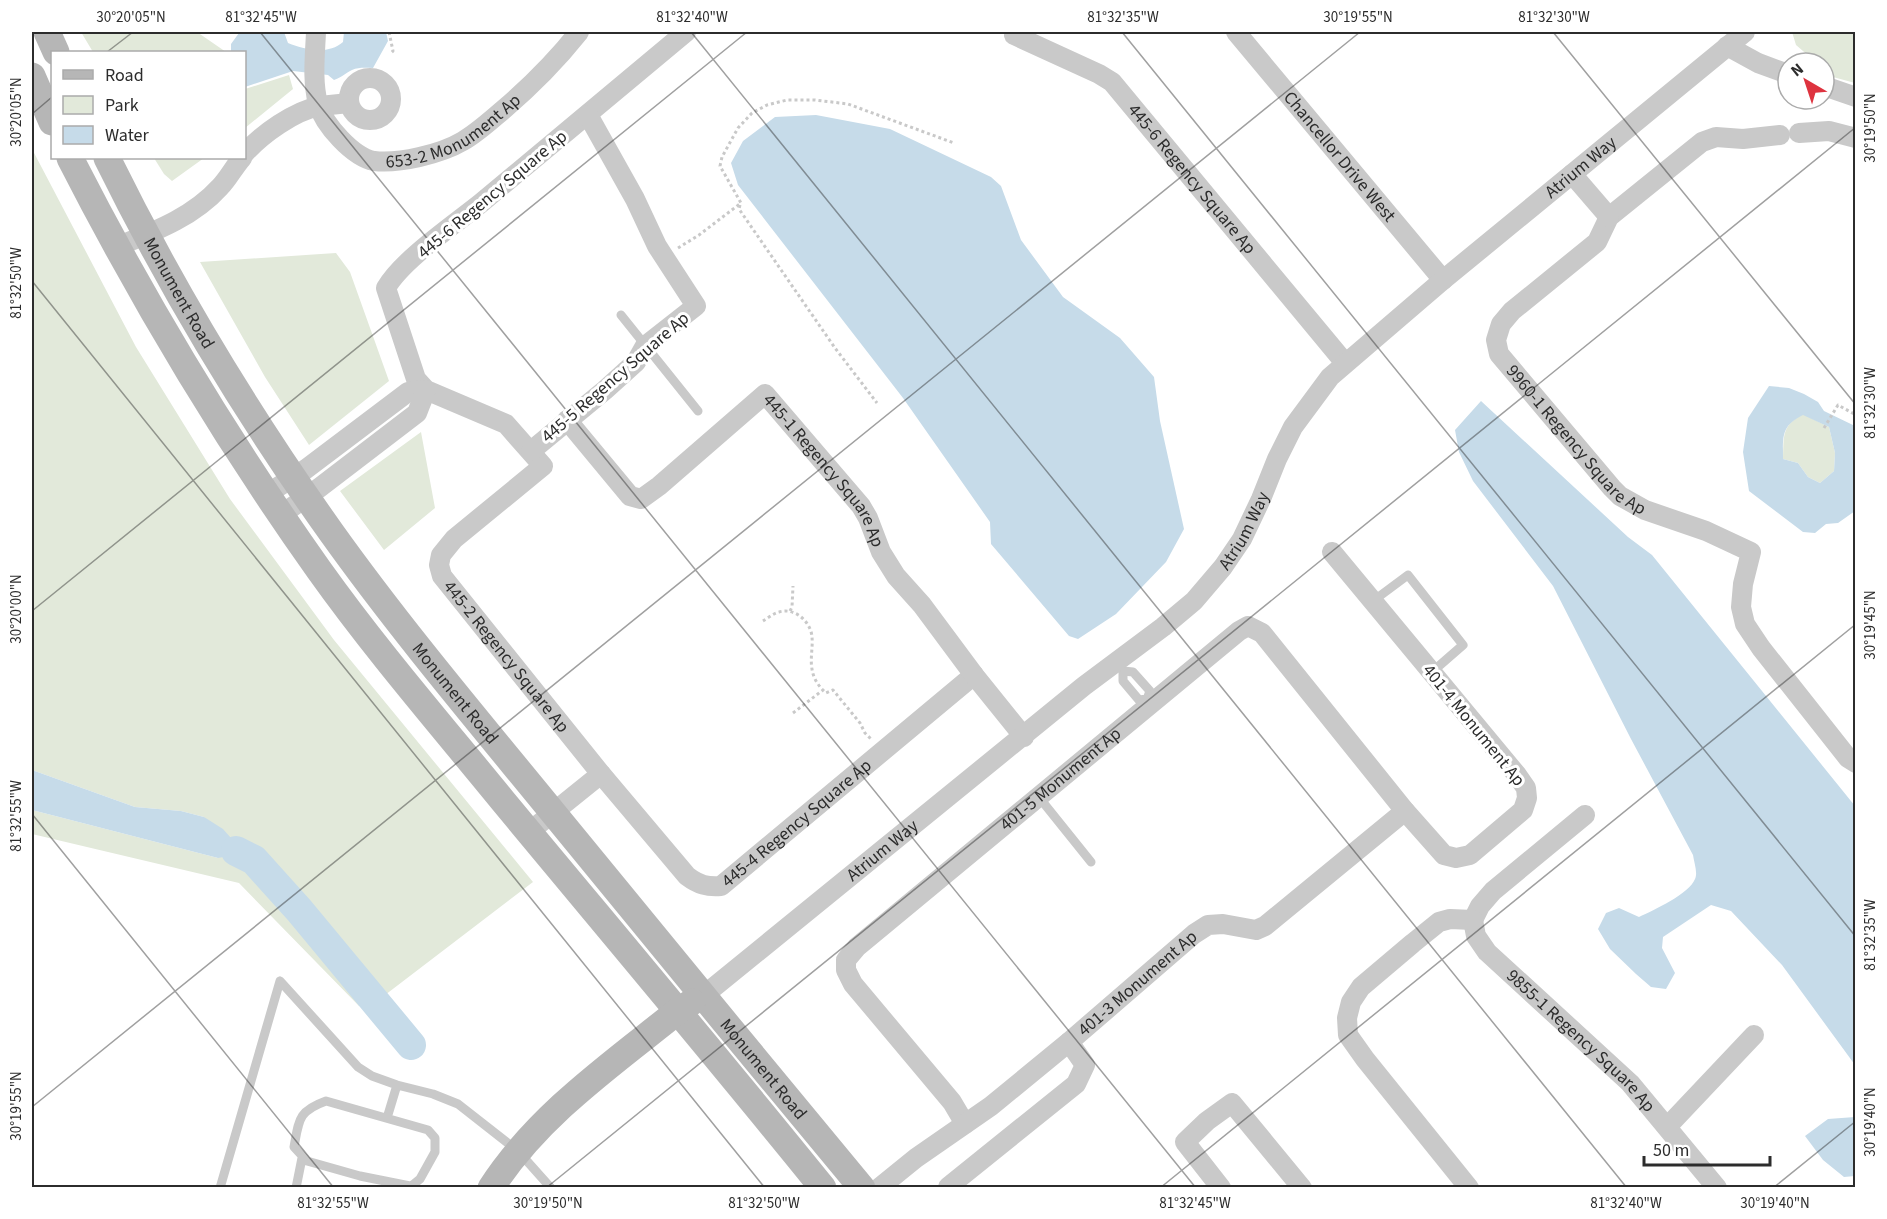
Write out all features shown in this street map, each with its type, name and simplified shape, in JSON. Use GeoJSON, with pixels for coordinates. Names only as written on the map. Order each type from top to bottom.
{"type":"FeatureCollection","features":[{"type":"Feature","properties":{"kind":"main road"},"geometry":{"type":"LineString","coordinates":[[47,32],[56,51]]}},
{"type":"Feature","properties":{"kind":"main road"},"geometry":{"type":"LineString","coordinates":[[32,76],[51,120]]}},
{"type":"Feature","properties":{"kind":"main road","name":"Monument Road"},"geometry":{"type":"LineString","coordinates":[[71,159],[116,247],[169,340],[274,505],[321,572],[397,672],[824,1188]]}},
{"type":"Feature","properties":{"kind":"main road","name":"Monument Road"},"geometry":{"type":"LineString","coordinates":[[108,159],[146,235],[227,373],[330,531],[379,596],[554,813],[862,1188]]}},
{"type":"Feature","properties":{"kind":"main road"},"geometry":{"type":"LineString","coordinates":[[491,1188],[518,1152],[568,1101],[678,1011],[703,996]]}},
{"type":"Feature","properties":{"kind":"street","name":"653-2 Monument Ap"},"geometry":{"type":"LineString","coordinates":[[318,106],[331,129],[352,150],[372,161],[399,161],[432,154],[462,142],[494,118],[536,81],[579,32]]}},
{"type":"Feature","properties":{"kind":"street","name":"445-6 Regency Square Ap"},"geometry":{"type":"LineString","coordinates":[[426,390],[416,379],[393,312],[386,288],[393,277],[686,32]]}},
{"type":"Feature","properties":{"kind":"street","name":"445-6 Regency Square Ap"},"geometry":{"type":"LineString","coordinates":[[1016,32],[1014,35],[1112,82],[1345,363]]}},
{"type":"Feature","properties":{"kind":"street","name":"Chancellor Drive West"},"geometry":{"type":"LineString","coordinates":[[1236,32],[1443,280]]}},
{"type":"Feature","properties":{"kind":"street","name":"Atrium Way"},"geometry":{"type":"LineString","coordinates":[[703,996],[1024,737],[1120,667],[1194,601],[1223,567],[1242,539],[1293,427],[1330,377],[1443,280],[1745,32]]}},
{"type":"Feature","properties":{"kind":"street"},"geometry":{"type":"LineString","coordinates":[[316,36],[313,77],[318,106]]}},
{"type":"Feature","properties":{"kind":"street"},"geometry":{"type":"LineString","coordinates":[[1727,46],[1758,63],[1776,70]]}},
{"type":"Feature","properties":{"kind":"street"},"geometry":{"type":"LineString","coordinates":[[378,74],[390,92],[391,99],[386,112],[375,119],[368,120],[356,115],[349,103],[349,96],[355,84],[378,74]]}},
{"type":"Feature","properties":{"kind":"street"},"geometry":{"type":"LineString","coordinates":[[1836,90],[1856,97]]}},
{"type":"Feature","properties":{"kind":"street"},"geometry":{"type":"LineString","coordinates":[[246,152],[255,142],[281,123],[301,113],[318,106],[349,103]]}},
{"type":"Feature","properties":{"kind":"street","name":"445-5 Regency Square Ap"},"geometry":{"type":"LineString","coordinates":[[537,458],[567,420],[636,362],[645,346],[696,306],[657,246],[635,198],[588,115]]}},
{"type":"Feature","properties":{"kind":"street","name":"9960-1 Regency Square Ap"},"geometry":{"type":"LineString","coordinates":[[1856,138],[1829,131],[1743,139],[1716,137],[1702,142],[1609,217],[1597,242],[1512,311],[1501,324],[1496,340],[1499,354],[1552,419],[1620,496],[1645,510],[1706,531],[1751,552],[1743,584],[1741,607],[1746,624],[1761,648],[1848,758],[1856,762]]}},
{"type":"Feature","properties":{"kind":"street"},"geometry":{"type":"LineString","coordinates":[[116,247],[146,235],[201,206],[221,186],[241,159]]}},
{"type":"Feature","properties":{"kind":"street"},"geometry":{"type":"LineString","coordinates":[[1572,174],[1609,217]]}},
{"type":"Feature","properties":{"kind":"street"},"geometry":{"type":"LineString","coordinates":[[274,505],[370,448],[417,413],[426,390]]}},
{"type":"Feature","properties":{"kind":"street"},"geometry":{"type":"LineString","coordinates":[[301,487],[357,430],[408,392],[426,390],[506,423],[537,458]]}},
{"type":"Feature","properties":{"kind":"street","name":"445-1 Regency Square Ap"},"geometry":{"type":"LineString","coordinates":[[567,420],[630,496],[641,499],[765,394],[861,506],[881,552],[896,576],[922,605],[1024,737]]}},
{"type":"Feature","properties":{"kind":"street"},"geometry":{"type":"LineString","coordinates":[[357,430],[370,448]]}},
{"type":"Feature","properties":{"kind":"street","name":"445-2 Regency Square Ap"},"geometry":{"type":"LineString","coordinates":[[537,458],[454,539],[441,555],[439,565],[442,576],[602,774]]}},
{"type":"Feature","properties":{"kind":"street","name":"401-4 Monument Ap"},"geometry":{"type":"LineString","coordinates":[[1332,552],[1526,788],[1527,798],[1523,810],[1470,855],[1456,858],[1444,855],[1405,811]]}},
{"type":"Feature","properties":{"kind":"street","name":"401-5 Monument Ap"},"geometry":{"type":"LineString","coordinates":[[965,1124],[952,1102],[853,984],[846,970],[846,960],[857,947],[1149,701],[1219,646],[1248,626],[1262,633],[1405,811]]}},
{"type":"Feature","properties":{"kind":"street","name":"445-4 Regency Square Ap"},"geometry":{"type":"LineString","coordinates":[[602,774],[687,876],[698,884],[721,886],[975,675]]}},
{"type":"Feature","properties":{"kind":"street"},"geometry":{"type":"LineString","coordinates":[[529,832],[602,774]]}},
{"type":"Feature","properties":{"kind":"street","name":"401-3 Monument Ap"},"geometry":{"type":"LineString","coordinates":[[879,1188],[916,1158],[991,1106],[1194,934],[1208,925],[1223,924],[1256,930],[1265,926],[1405,811]]}},
{"type":"Feature","properties":{"kind":"street"},"geometry":{"type":"LineString","coordinates":[[1469,1188],[1348,1035],[1347,1017],[1351,1002],[1361,987],[1439,922],[1450,919],[1473,920],[1480,906],[1492,891],[1585,816]]}},
{"type":"Feature","properties":{"kind":"street","name":"9855-1 Regency Square Ap"},"geometry":{"type":"LineString","coordinates":[[1473,920],[1476,936],[1487,952],[1630,1083],[1717,1188]]}},
{"type":"Feature","properties":{"kind":"street"},"geometry":{"type":"LineString","coordinates":[[1667,1126],[1754,1035]]}},
{"type":"Feature","properties":{"kind":"street"},"geometry":{"type":"LineString","coordinates":[[948,1187],[1076,1084],[1085,1065],[1068,1042]]}},
{"type":"Feature","properties":{"kind":"street"},"geometry":{"type":"LineString","coordinates":[[1221,1188],[1185,1142],[1207,1121],[1232,1103],[1302,1188]]}},
{"type":"Feature","properties":{"kind":"lane"},"geometry":{"type":"LineString","coordinates":[[621,315],[698,411]]}},
{"type":"Feature","properties":{"kind":"lane"},"geometry":{"type":"LineString","coordinates":[[1373,601],[1408,574],[1464,645],[1432,672]]}},
{"type":"Feature","properties":{"kind":"lane"},"geometry":{"type":"LineString","coordinates":[[1120,667],[1123,681],[1139,700],[1149,701]]}},
{"type":"Feature","properties":{"kind":"lane"},"geometry":{"type":"LineString","coordinates":[[1038,796],[1091,862]]}},
{"type":"Feature","properties":{"kind":"lane"},"geometry":{"type":"LineString","coordinates":[[220,1188],[280,981],[357,1067],[372,1076],[458,1104],[518,1152],[551,1188]]}},
{"type":"Feature","properties":{"kind":"lane"},"geometry":{"type":"LineString","coordinates":[[387,1118],[397,1085]]}},
{"type":"Feature","properties":{"kind":"lane"},"geometry":{"type":"LineString","coordinates":[[326,1101],[387,1118],[428,1130],[435,1138],[435,1152],[420,1179],[410,1187],[307,1161],[294,1147],[299,1121],[309,1107],[326,1101]]}},
{"type":"Feature","properties":{"kind":"lane"},"geometry":{"type":"LineString","coordinates":[[296,1188],[302,1158]]}},
{"type":"Feature","properties":{"kind":"path"},"geometry":{"type":"LineString","coordinates":[[389,32],[393,51],[391,53]]}},
{"type":"Feature","properties":{"kind":"path"},"geometry":{"type":"LineString","coordinates":[[877,403],[835,348],[739,209],[741,203],[720,166],[722,157],[738,128],[752,113],[767,105],[787,100],[815,100],[848,104],[954,143]]}},
{"type":"Feature","properties":{"kind":"path"},"geometry":{"type":"LineString","coordinates":[[664,256],[699,235],[741,203]]}},
{"type":"Feature","properties":{"kind":"path"},"geometry":{"type":"LineString","coordinates":[[1824,428],[1838,405],[1856,415]]}},
{"type":"Feature","properties":{"kind":"path"},"geometry":{"type":"LineString","coordinates":[[790,611],[793,586]]}},
{"type":"Feature","properties":{"kind":"path"},"geometry":{"type":"LineString","coordinates":[[763,621],[778,612],[790,611],[803,618],[812,636],[812,670],[822,690],[828,693],[832,690],[860,723],[865,733],[883,752]]}},
{"type":"Feature","properties":{"kind":"path"},"geometry":{"type":"LineString","coordinates":[[794,713],[822,690]]}},
{"type":"Feature","properties":{"kind":"green space"},"geometry":{"type":"Polygon","coordinates":[[[81,32],[197,32],[225,51],[92,51],[81,32]]]}},
{"type":"Feature","properties":{"kind":"green space"},"geometry":{"type":"Polygon","coordinates":[[[1792,32],[1855,32],[1855,83],[1836,78],[1836,51],[1803,51],[1796,45],[1792,32]]]}},
{"type":"Feature","properties":{"kind":"green space"},"geometry":{"type":"Polygon","coordinates":[[[289,75],[293,89],[246,127],[246,89],[289,75]]]}},
{"type":"Feature","properties":{"kind":"green space"},"geometry":{"type":"Polygon","coordinates":[[[32,149],[136,347],[230,499],[334,640],[533,882],[368,1008],[359,1006],[239,883],[32,834],[32,810],[218,858],[204,817],[181,811],[135,807],[32,770],[32,149]]]}},
{"type":"Feature","properties":{"kind":"green space"},"geometry":{"type":"Polygon","coordinates":[[[155,159],[203,159],[172,181],[164,174],[155,159]]]}},
{"type":"Feature","properties":{"kind":"green space"},"geometry":{"type":"Polygon","coordinates":[[[336,253],[350,272],[389,381],[309,445],[265,377],[200,262],[336,253]]]}},
{"type":"Feature","properties":{"kind":"green space"},"geometry":{"type":"Polygon","coordinates":[[[1803,414],[1829,427],[1835,453],[1834,471],[1820,483],[1808,477],[1798,463],[1783,459],[1787,427],[1803,414]]]}},
{"type":"Feature","properties":{"kind":"green space"},"geometry":{"type":"Polygon","coordinates":[[[421,432],[435,508],[384,550],[340,491],[421,432]]]}},
{"type":"Feature","properties":{"kind":"water"},"geometry":{"type":"Polygon","coordinates":[[[284,32],[288,43],[317,50],[331,49],[343,42],[344,32],[386,32],[388,41],[373,68],[355,69],[334,80],[328,75],[293,71],[246,87],[246,51],[231,51],[231,44],[239,33],[284,32]]]}},
{"type":"Feature","properties":{"kind":"water"},"geometry":{"type":"Polygon","coordinates":[[[816,115],[890,129],[991,177],[1001,186],[1021,240],[1063,297],[1120,338],[1154,377],[1160,421],[1184,529],[1166,562],[1116,614],[1078,639],[1069,636],[991,544],[990,522],[903,398],[738,185],[731,163],[743,141],[775,117],[816,115]]]}},
{"type":"Feature","properties":{"kind":"water"},"geometry":{"type":"Polygon","coordinates":[[[1769,386],[1789,388],[1804,394],[1818,402],[1824,411],[1855,426],[1855,511],[1838,523],[1826,524],[1815,533],[1803,532],[1749,491],[1743,452],[1748,418],[1769,386]],[[1803,415],[1791,423],[1784,438],[1783,459],[1798,463],[1808,477],[1820,483],[1834,471],[1835,453],[1829,427],[1803,415]]]}},
{"type":"Feature","properties":{"kind":"water"},"geometry":{"type":"Polygon","coordinates":[[[1481,401],[1628,537],[1652,555],[1855,806],[1855,1065],[1782,965],[1731,911],[1711,905],[1663,937],[1662,948],[1675,973],[1666,989],[1651,987],[1636,974],[1610,949],[1598,929],[1606,913],[1619,908],[1639,917],[1686,890],[1696,877],[1693,855],[1553,586],[1473,481],[1459,452],[1455,430],[1481,401]]]}},
{"type":"Feature","properties":{"kind":"water"},"geometry":{"type":"Polygon","coordinates":[[[32,770],[135,807],[181,811],[204,817],[223,829],[238,846],[234,855],[218,858],[32,810],[32,770]]]}},
{"type":"Feature","properties":{"kind":"water"},"geometry":{"type":"Polygon","coordinates":[[[1855,1117],[1855,1176],[1844,1177],[1823,1160],[1805,1136],[1828,1119],[1855,1117]]]}},
{"type":"Feature","properties":{"kind":"waterway"},"geometry":{"type":"LineString","coordinates":[[236,851],[254,860],[299,910],[411,1045]]}}]}
